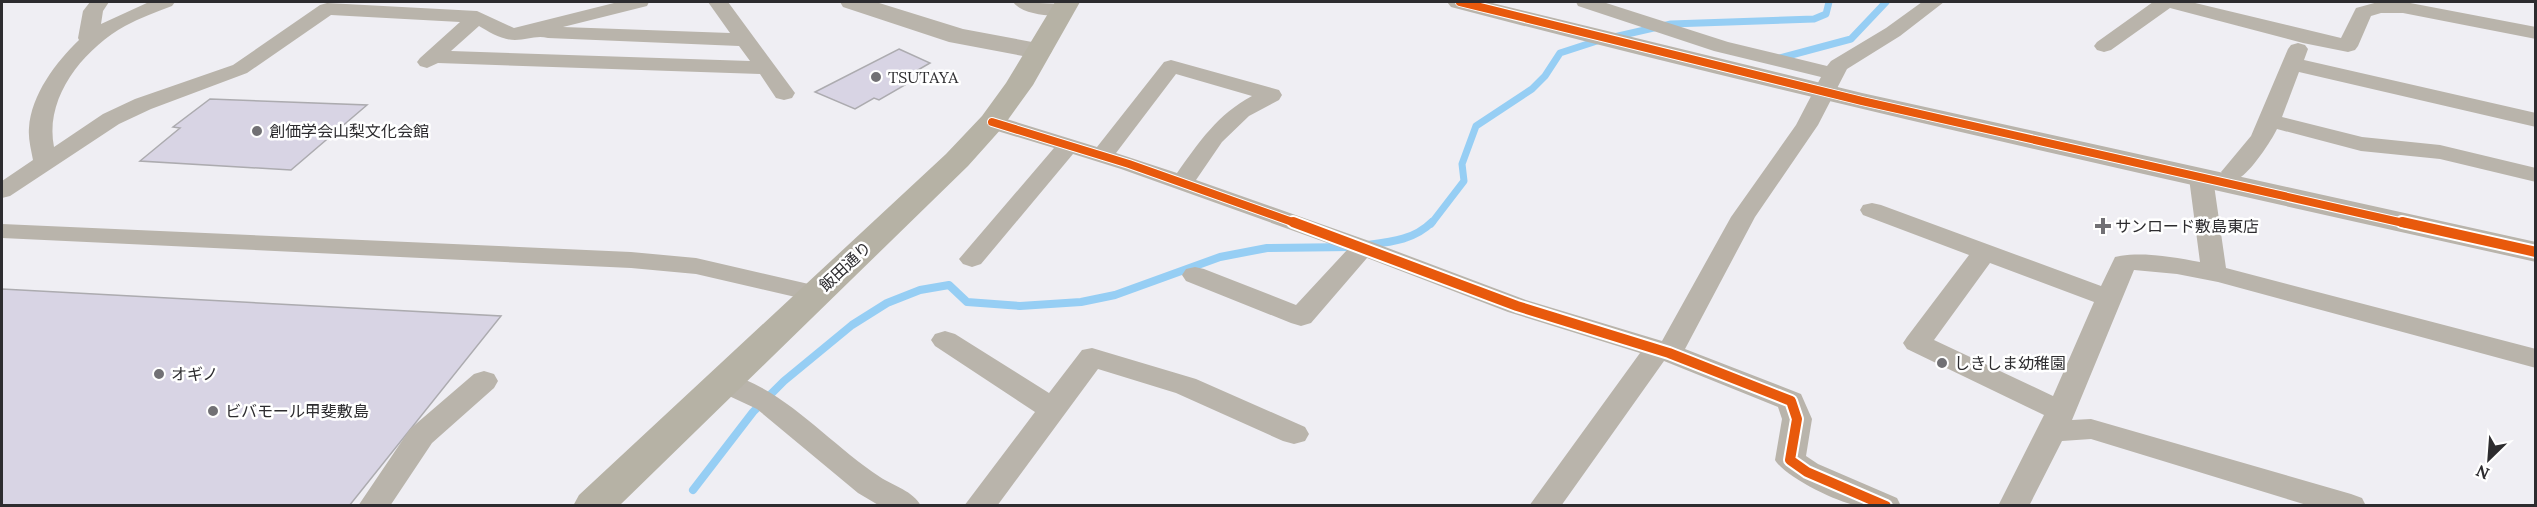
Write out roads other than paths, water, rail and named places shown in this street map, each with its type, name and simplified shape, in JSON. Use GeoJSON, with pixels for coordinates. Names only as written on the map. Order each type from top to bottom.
{"type":"FeatureCollection","features":[{"type":"Feature","properties":{"kind":"main road","name":"飯田通り"},"geometry":{"type":"LineString","coordinates":[[593,506],[957,160],[992,122],[1019,85],[1065,6]]}},
{"type":"Feature","properties":{"kind":"street"},"geometry":{"type":"LineString","coordinates":[[94,39],[88,38],[93,11],[99,2]]}},
{"type":"Feature","properties":{"kind":"street"},"geometry":{"type":"LineString","coordinates":[[45,164],[40,123],[52,90],[68,65],[94,39],[117,23],[165,2]]}},
{"type":"Feature","properties":{"kind":"street"},"geometry":{"type":"LineString","coordinates":[[2,191],[111,119],[143,104],[240,69],[327,5],[477,17],[500,30],[513,34],[530,32],[640,2]]}},
{"type":"Feature","properties":{"kind":"street"},"geometry":{"type":"LineString","coordinates":[[718,2],[784,93]]}},
{"type":"Feature","properties":{"kind":"street"},"geometry":{"type":"LineString","coordinates":[[852,2],[958,36],[1039,51]]}},
{"type":"Feature","properties":{"kind":"street"},"geometry":{"type":"LineString","coordinates":[[1023,2],[1032,6],[1065,6]]}},
{"type":"Feature","properties":{"kind":"street"},"geometry":{"type":"LineString","coordinates":[[1460,2],[1627,46],[1828,83],[2233,172],[2535,235]]}},
{"type":"Feature","properties":{"kind":"street"},"geometry":{"type":"LineString","coordinates":[[1502,2],[2201,178],[2535,252]]}},
{"type":"Feature","properties":{"kind":"street"},"geometry":{"type":"LineString","coordinates":[[1585,2],[1828,83]]}},
{"type":"Feature","properties":{"kind":"street"},"geometry":{"type":"LineString","coordinates":[[1544,506],[1664,351],[1743,217],[1807,125],[1838,65],[1893,32],[1934,2]]}},
{"type":"Feature","properties":{"kind":"street"},"geometry":{"type":"LineString","coordinates":[[2104,46],[2165,2]]}},
{"type":"Feature","properties":{"kind":"street"},"geometry":{"type":"LineString","coordinates":[[2170,2],[2303,37],[2348,46],[2363,12],[2380,7],[2466,11],[2535,33]]}},
{"type":"Feature","properties":{"kind":"street"},"geometry":{"type":"LineString","coordinates":[[477,17],[429,61],[765,68]]}},
{"type":"Feature","properties":{"kind":"street"},"geometry":{"type":"LineString","coordinates":[[530,32],[745,40]]}},
{"type":"Feature","properties":{"kind":"street"},"geometry":{"type":"LineString","coordinates":[[2233,172],[2262,138],[2303,37]]}},
{"type":"Feature","properties":{"kind":"street"},"geometry":{"type":"LineString","coordinates":[[2292,64],[2535,120]]}},
{"type":"Feature","properties":{"kind":"street"},"geometry":{"type":"LineString","coordinates":[[1102,156],[1171,66],[1271,95],[1241,111],[1215,137],[1182,183]]}},
{"type":"Feature","properties":{"kind":"street"},"geometry":{"type":"LineString","coordinates":[[2269,120],[2361,144],[2440,152],[2535,175]]}},
{"type":"Feature","properties":{"kind":"street"},"geometry":{"type":"LineString","coordinates":[[992,122],[1182,183],[1363,247],[1517,306],[1664,351],[1791,401],[1797,419],[1790,460],[1807,472],[1886,506]]}},
{"type":"Feature","properties":{"kind":"street"},"geometry":{"type":"LineString","coordinates":[[972,259],[1068,146]]}},
{"type":"Feature","properties":{"kind":"street"},"geometry":{"type":"LineString","coordinates":[[2201,178],[2214,274]]}},
{"type":"Feature","properties":{"kind":"street"},"geometry":{"type":"LineString","coordinates":[[1872,210],[2109,298]]}},
{"type":"Feature","properties":{"kind":"street"},"geometry":{"type":"LineString","coordinates":[[2,231],[631,260],[696,266],[817,294]]}},
{"type":"Feature","properties":{"kind":"street"},"geometry":{"type":"LineString","coordinates":[[1195,275],[1301,316],[1363,247]]}},
{"type":"Feature","properties":{"kind":"street"},"geometry":{"type":"LineString","coordinates":[[1984,251],[1917,343],[2056,421],[2091,429],[2351,506]]}},
{"type":"Feature","properties":{"kind":"street"},"geometry":{"type":"LineString","coordinates":[[2013,506],[2056,421],[2124,262],[2138,261],[2214,274],[2468,339],[2535,359]]}},
{"type":"Feature","properties":{"kind":"street"},"geometry":{"type":"LineString","coordinates":[[945,340],[1052,409]]}},
{"type":"Feature","properties":{"kind":"street"},"geometry":{"type":"LineString","coordinates":[[979,506],[1092,357],[1186,386],[1293,434]]}},
{"type":"Feature","properties":{"kind":"street"},"geometry":{"type":"LineString","coordinates":[[373,506],[421,436],[484,381]]}},
{"type":"Feature","properties":{"kind":"street"},"geometry":{"type":"LineString","coordinates":[[723,382],[767,402],[869,485],[906,506]]}},
{"type":"Feature","properties":{"kind":"waterway"},"geometry":{"type":"LineString","coordinates":[[1614,37],[1671,24],[1814,19],[1826,14],[1829,2]]}},
{"type":"Feature","properties":{"kind":"waterway"},"geometry":{"type":"LineString","coordinates":[[1780,58],[1851,39],[1886,2]]}},
{"type":"Feature","properties":{"kind":"waterway"},"geometry":{"type":"LineString","coordinates":[[1431,224],[1464,181],[1462,164],[1476,126],[1532,89],[1545,76],[1560,53],[1600,40]]}},
{"type":"Feature","properties":{"kind":"waterway"},"geometry":{"type":"LineString","coordinates":[[1366,245],[1410,236],[1432,222]]}},
{"type":"Feature","properties":{"kind":"waterway"},"geometry":{"type":"LineString","coordinates":[[693,490],[753,412],[784,381],[852,325],[887,303],[920,290],[949,285],[967,302],[1020,306],[1081,302],[1115,295],[1220,257],[1267,248],[1351,247]]}},
{"type":"Feature","properties":{"kind":"place","name":"TSUTAYA"},"geometry":{"type":"Point","coordinates":[876,77]}},
{"type":"Feature","properties":{"kind":"place","name":"創価学会山梨文化会館"},"geometry":{"type":"Point","coordinates":[257,131]}},
{"type":"Feature","properties":{"kind":"place","name":"サンロード敷島東店"},"geometry":{"type":"Point","coordinates":[2103,226]}},
{"type":"Feature","properties":{"kind":"place","name":"しきしま幼稚園"},"geometry":{"type":"Point","coordinates":[1942,363]}},
{"type":"Feature","properties":{"kind":"place","name":"オギノ"},"geometry":{"type":"Point","coordinates":[159,374]}},
{"type":"Feature","properties":{"kind":"place","name":"ビバモール甲斐敷島"},"geometry":{"type":"Point","coordinates":[213,411]}}]}
